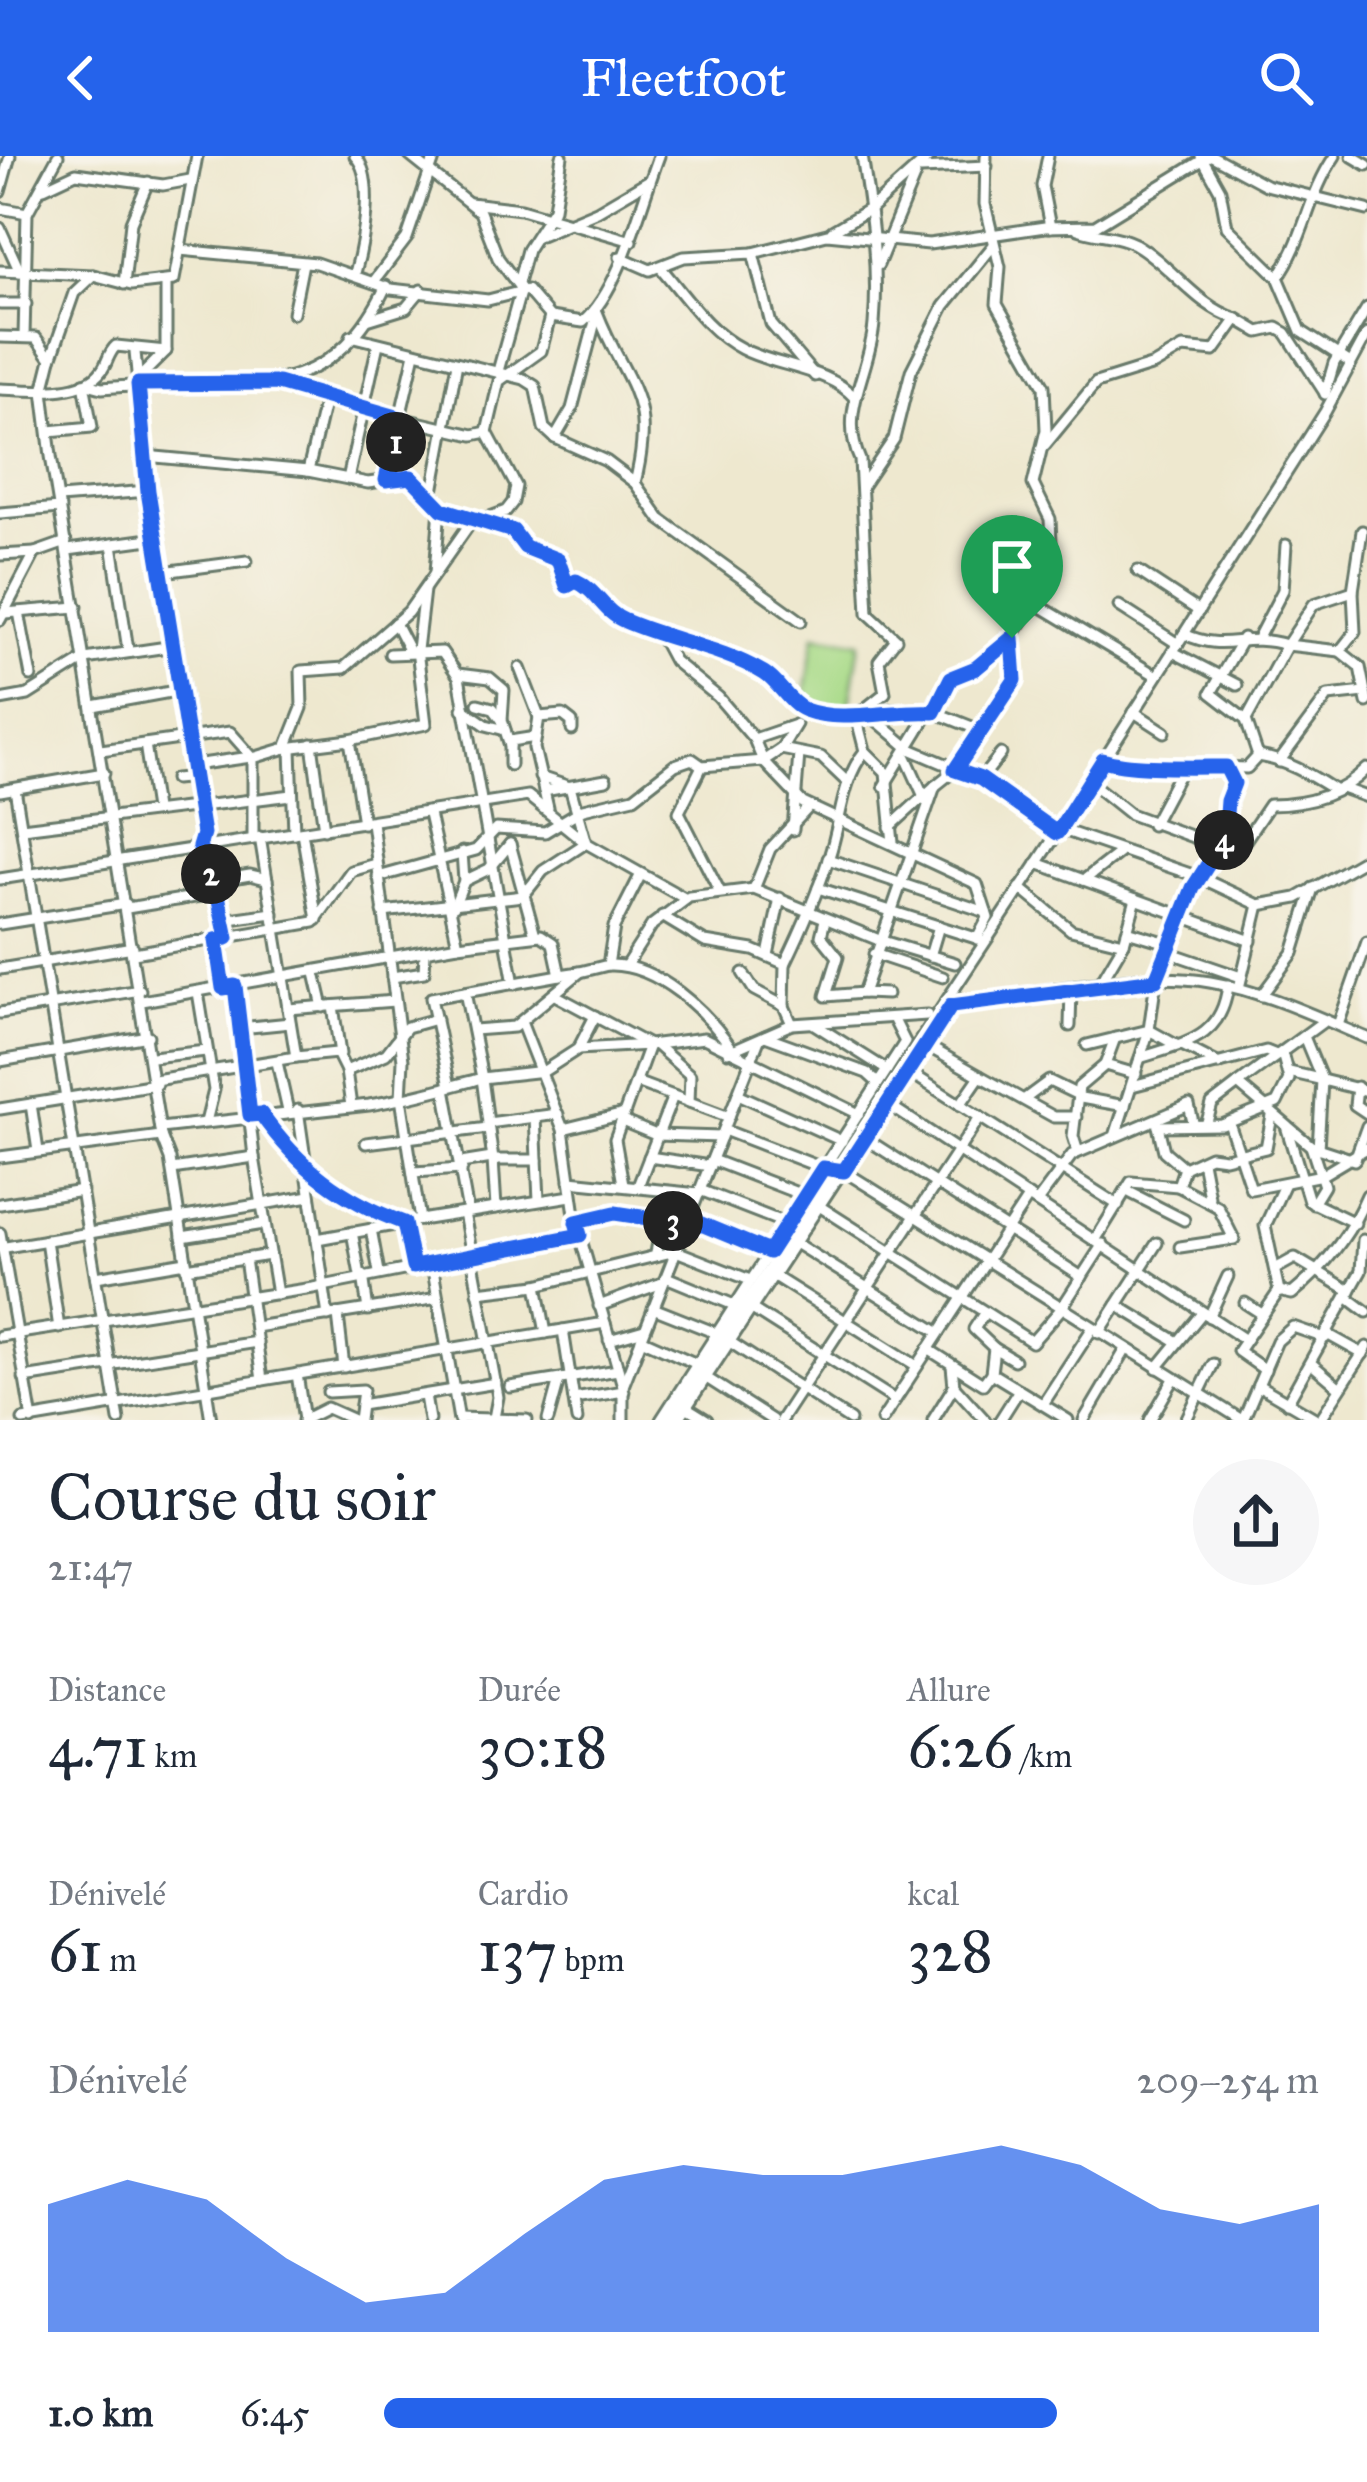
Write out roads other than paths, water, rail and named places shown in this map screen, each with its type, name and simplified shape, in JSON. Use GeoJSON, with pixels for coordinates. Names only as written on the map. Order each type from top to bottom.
{"type":"FeatureCollection","features":[{"type":"Feature","properties":{"kind":"street"},"geometry":{"type":"LineString","coordinates":[[0,192],[10,156]]}},
{"type":"Feature","properties":{"kind":"street"},"geometry":{"type":"LineString","coordinates":[[24,337],[27,213],[59,156],[76,173]]}},
{"type":"Feature","properties":{"kind":"street"},"geometry":{"type":"LineString","coordinates":[[10,254],[0,268],[93,275],[124,284],[166,283],[176,278],[196,156]]}},
{"type":"Feature","properties":{"kind":"street"},"geometry":{"type":"LineString","coordinates":[[355,156],[365,167],[368,228],[355,273]]}},
{"type":"Feature","properties":{"kind":"street"},"geometry":{"type":"LineString","coordinates":[[410,156],[470,203],[520,286],[550,317],[606,333]]}},
{"type":"Feature","properties":{"kind":"street"},"geometry":{"type":"LineString","coordinates":[[278,383],[319,368],[367,320],[381,283],[407,238],[435,156]]}},
{"type":"Feature","properties":{"kind":"street"},"geometry":{"type":"LineString","coordinates":[[317,920],[298,832],[288,748],[302,708],[301,671],[344,668],[395,623],[478,519],[506,511],[516,486],[487,432],[520,286],[520,264],[549,218],[562,156]]}},
{"type":"Feature","properties":{"kind":"street"},"geometry":{"type":"LineString","coordinates":[[555,438],[572,410],[588,325],[620,256],[632,241],[636,210],[658,156]]}},
{"type":"Feature","properties":{"kind":"street"},"geometry":{"type":"LineString","coordinates":[[862,156],[880,243],[874,331],[855,398],[850,438],[860,460],[868,613],[896,634],[879,661],[890,709],[884,727]]}},
{"type":"Feature","properties":{"kind":"street"},"geometry":{"type":"LineString","coordinates":[[880,243],[930,156]]}},
{"type":"Feature","properties":{"kind":"street"},"geometry":{"type":"LineString","coordinates":[[1048,156],[1042,186],[1050,226]]}},
{"type":"Feature","properties":{"kind":"street"},"geometry":{"type":"LineString","coordinates":[[1278,278],[1296,249],[1310,195],[1335,156]]}},
{"type":"Feature","properties":{"kind":"street"},"geometry":{"type":"LineString","coordinates":[[1073,227],[1107,220],[1207,157],[1225,161],[1266,184],[1367,210]]}},
{"type":"Feature","properties":{"kind":"street"},"geometry":{"type":"LineString","coordinates":[[1207,157],[1227,227],[1278,278],[1300,331],[1349,362]]}},
{"type":"Feature","properties":{"kind":"street"},"geometry":{"type":"LineString","coordinates":[[620,256],[646,270],[684,257],[753,253],[827,234],[873,207],[919,171],[987,161],[985,198],[1000,267],[998,306],[1045,386],[1035,495],[1047,510],[1052,530],[1036,578],[1035,603],[1012,638],[976,668],[951,678],[884,786]]}},
{"type":"Feature","properties":{"kind":"street"},"geometry":{"type":"LineString","coordinates":[[1220,190],[1225,161]]}},
{"type":"Feature","properties":{"kind":"street"},"geometry":{"type":"LineString","coordinates":[[44,189],[76,173],[148,182],[190,180]]}},
{"type":"Feature","properties":{"kind":"street"},"geometry":{"type":"LineString","coordinates":[[536,238],[597,212],[650,180]]}},
{"type":"Feature","properties":{"kind":"street"},"geometry":{"type":"LineString","coordinates":[[124,284],[131,222],[148,182]]}},
{"type":"Feature","properties":{"kind":"street"},"geometry":{"type":"LineString","coordinates":[[470,203],[567,221],[632,241]]}},
{"type":"Feature","properties":{"kind":"street"},"geometry":{"type":"LineString","coordinates":[[0,208],[27,213]]}},
{"type":"Feature","properties":{"kind":"street"},"geometry":{"type":"LineString","coordinates":[[827,234],[880,243],[929,244],[993,239],[1050,226],[1131,242],[1174,272],[1199,300],[1256,332],[1286,333],[1325,393]]}},
{"type":"Feature","properties":{"kind":"street"},"geometry":{"type":"LineString","coordinates":[[0,228],[23,272]]}},
{"type":"Feature","properties":{"kind":"street"},"geometry":{"type":"LineString","coordinates":[[861,490],[893,439],[911,371],[944,306],[970,280],[993,239]]}},
{"type":"Feature","properties":{"kind":"street"},"geometry":{"type":"LineString","coordinates":[[180,250],[303,263],[381,283],[496,300],[520,286]]}},
{"type":"Feature","properties":{"kind":"street"},"geometry":{"type":"LineString","coordinates":[[753,253],[771,324],[815,376]]}},
{"type":"Feature","properties":{"kind":"street"},"geometry":{"type":"LineString","coordinates":[[293,313],[303,263]]}},
{"type":"Feature","properties":{"kind":"street"},"geometry":{"type":"LineString","coordinates":[[662,268],[702,319],[735,346],[844,387],[855,398]]}},
{"type":"Feature","properties":{"kind":"street"},"geometry":{"type":"LineString","coordinates":[[93,275],[74,293],[43,391],[156,1082],[160,1132],[172,1169],[211,1420]]}},
{"type":"Feature","properties":{"kind":"street"},"geometry":{"type":"LineString","coordinates":[[138,381],[166,351],[166,283]]}},
{"type":"Feature","properties":{"kind":"street"},"geometry":{"type":"LineString","coordinates":[[367,320],[393,315],[421,290]]}},
{"type":"Feature","properties":{"kind":"street"},"geometry":{"type":"LineString","coordinates":[[0,304],[26,304]]}},
{"type":"Feature","properties":{"kind":"street"},"geometry":{"type":"LineString","coordinates":[[1325,412],[1325,393],[1338,355],[1367,308]]}},
{"type":"Feature","properties":{"kind":"street"},"geometry":{"type":"LineString","coordinates":[[598,309],[606,333],[638,387],[644,444],[635,482]]}},
{"type":"Feature","properties":{"kind":"street"},"geometry":{"type":"LineString","coordinates":[[550,317],[538,354],[535,386],[544,428],[635,482],[660,519],[801,621]]}},
{"type":"Feature","properties":{"kind":"street"},"geometry":{"type":"LineString","coordinates":[[1042,450],[1096,383],[1154,365],[1184,348],[1214,351],[1237,319]]}},
{"type":"Feature","properties":{"kind":"street"},"geometry":{"type":"LineString","coordinates":[[678,1420],[716,1333],[769,1252],[862,1136],[923,1044],[981,940],[1037,863],[1199,611],[1325,412],[1367,334]]}},
{"type":"Feature","properties":{"kind":"street"},"geometry":{"type":"LineString","coordinates":[[0,337],[44,343],[51,358]]}},
{"type":"Feature","properties":{"kind":"street"},"geometry":{"type":"LineString","coordinates":[[351,337],[502,373],[535,386]]}},
{"type":"Feature","properties":{"kind":"street"},"geometry":{"type":"LineString","coordinates":[[349,479],[378,344]]}},
{"type":"Feature","properties":{"kind":"street"},"geometry":{"type":"LineString","coordinates":[[0,389],[43,391],[84,383],[101,372],[116,346],[135,352],[166,351]]}},
{"type":"Feature","properties":{"kind":"street"},"geometry":{"type":"LineString","coordinates":[[135,352],[148,491],[195,771],[203,834],[199,847],[217,887],[224,920],[221,939],[256,1115],[254,1156],[277,1294]]}},
{"type":"Feature","properties":{"kind":"street"},"geometry":{"type":"LineString","coordinates":[[386,480],[415,353]]}},
{"type":"Feature","properties":{"kind":"street"},"geometry":{"type":"LineString","coordinates":[[502,373],[538,354]]}},
{"type":"Feature","properties":{"kind":"street"},"geometry":{"type":"LineString","coordinates":[[432,497],[458,363]]}},
{"type":"Feature","properties":{"kind":"street"},"geometry":{"type":"LineString","coordinates":[[84,383],[102,388],[138,381],[278,383],[363,410],[487,432]]}},
{"type":"Feature","properties":{"kind":"street"},"geometry":{"type":"LineString","coordinates":[[49,431],[92,427],[84,383]]}},
{"type":"Feature","properties":{"kind":"street"},"geometry":{"type":"LineString","coordinates":[[308,471],[325,399]]}},
{"type":"Feature","properties":{"kind":"street"},"geometry":{"type":"LineString","coordinates":[[145,457],[349,479],[411,477],[440,507],[513,531],[525,547],[554,555],[567,586],[576,581],[585,585],[618,618],[708,646],[762,671],[801,708],[856,716],[890,709],[934,712],[982,731]]}},
{"type":"Feature","properties":{"kind":"street"},"geometry":{"type":"LineString","coordinates":[[0,513],[148,491]]}},
{"type":"Feature","properties":{"kind":"street"},"geometry":{"type":"LineString","coordinates":[[435,575],[440,507]]}},
{"type":"Feature","properties":{"kind":"street"},"geometry":{"type":"LineString","coordinates":[[1279,762],[1326,697],[1366,697],[1353,640],[1353,591],[1362,531]]}},
{"type":"Feature","properties":{"kind":"street"},"geometry":{"type":"LineString","coordinates":[[0,555],[157,538]]}},
{"type":"Feature","properties":{"kind":"street"},"geometry":{"type":"LineString","coordinates":[[112,544],[128,650]]}},
{"type":"Feature","properties":{"kind":"street"},"geometry":{"type":"LineString","coordinates":[[1259,636],[1283,590],[1286,545]]}},
{"type":"Feature","properties":{"kind":"street"},"geometry":{"type":"LineString","coordinates":[[2,616],[35,553]]}},
{"type":"Feature","properties":{"kind":"street"},"geometry":{"type":"LineString","coordinates":[[163,572],[247,561]]}},
{"type":"Feature","properties":{"kind":"street"},"geometry":{"type":"LineString","coordinates":[[1138,572],[1199,611]]}},
{"type":"Feature","properties":{"kind":"street"},"geometry":{"type":"LineString","coordinates":[[410,650],[424,590]]}},
{"type":"Feature","properties":{"kind":"street"},"geometry":{"type":"LineString","coordinates":[[1246,720],[1314,604],[1353,591]]}},
{"type":"Feature","properties":{"kind":"street"},"geometry":{"type":"LineString","coordinates":[[1035,603],[1157,676]]}},
{"type":"Feature","properties":{"kind":"street"},"geometry":{"type":"LineString","coordinates":[[1119,606],[1178,643],[1187,656],[1219,679],[1237,686]]}},
{"type":"Feature","properties":{"kind":"street"},"geometry":{"type":"LineString","coordinates":[[2,616],[77,607]]}},
{"type":"Feature","properties":{"kind":"street"},"geometry":{"type":"LineString","coordinates":[[19,612],[31,676]]}},
{"type":"Feature","properties":{"kind":"street"},"geometry":{"type":"LineString","coordinates":[[176,779],[288,748],[425,728],[410,650],[395,623]]}},
{"type":"Feature","properties":{"kind":"street"},"geometry":{"type":"LineString","coordinates":[[659,632],[674,661],[703,682],[754,739],[763,761],[795,796],[809,807],[977,884],[986,912],[981,940]]}},
{"type":"Feature","properties":{"kind":"street"},"geometry":{"type":"LineString","coordinates":[[1178,643],[1212,646],[1259,636],[1340,651],[1358,664]]}},
{"type":"Feature","properties":{"kind":"street"},"geometry":{"type":"LineString","coordinates":[[863,993],[926,802],[935,786],[955,770],[1015,680],[1012,638]]}},
{"type":"Feature","properties":{"kind":"street"},"geometry":{"type":"LineString","coordinates":[[1243,638],[1211,696],[1246,720],[1258,756]]}},
{"type":"Feature","properties":{"kind":"street"},"geometry":{"type":"LineString","coordinates":[[1340,651],[1353,640]]}},
{"type":"Feature","properties":{"kind":"street"},"geometry":{"type":"LineString","coordinates":[[0,700],[28,695],[85,659],[174,646]]}},
{"type":"Feature","properties":{"kind":"street"},"geometry":{"type":"LineString","coordinates":[[392,648],[442,652],[458,674],[514,984]]}},
{"type":"Feature","properties":{"kind":"street"},"geometry":{"type":"LineString","coordinates":[[520,668],[539,717],[536,736],[548,808]]}},
{"type":"Feature","properties":{"kind":"street"},"geometry":{"type":"LineString","coordinates":[[458,674],[490,678],[504,690],[503,725]]}},
{"type":"Feature","properties":{"kind":"street"},"geometry":{"type":"LineString","coordinates":[[93,706],[181,690]]}},
{"type":"Feature","properties":{"kind":"street"},"geometry":{"type":"LineString","coordinates":[[856,716],[885,693]]}},
{"type":"Feature","properties":{"kind":"street"},"geometry":{"type":"LineString","coordinates":[[478,704],[494,708],[510,746],[510,764]]}},
{"type":"Feature","properties":{"kind":"street"},"geometry":{"type":"LineString","coordinates":[[378,878],[476,850],[496,829],[544,832],[581,811],[634,797],[675,765],[692,759],[702,766],[763,761],[781,749],[801,708]]}},
{"type":"Feature","properties":{"kind":"street"},"geometry":{"type":"LineString","coordinates":[[463,709],[486,725],[503,725]]}},
{"type":"Feature","properties":{"kind":"street"},"geometry":{"type":"LineString","coordinates":[[1134,712],[1166,732]]}},
{"type":"Feature","properties":{"kind":"street"},"geometry":{"type":"LineString","coordinates":[[868,713],[908,753],[926,802]]}},
{"type":"Feature","properties":{"kind":"street"},"geometry":{"type":"LineString","coordinates":[[539,717],[563,715],[572,722],[572,730]]}},
{"type":"Feature","properties":{"kind":"street"},"geometry":{"type":"LineString","coordinates":[[856,716],[865,751],[884,769],[892,843]]}},
{"type":"Feature","properties":{"kind":"street"},"geometry":{"type":"LineString","coordinates":[[754,739],[796,724]]}},
{"type":"Feature","properties":{"kind":"street"},"geometry":{"type":"LineString","coordinates":[[101,750],[233,733],[252,758],[256,837],[296,1057]]}},
{"type":"Feature","properties":{"kind":"street"},"geometry":{"type":"LineString","coordinates":[[510,746],[536,736]]}},
{"type":"Feature","properties":{"kind":"street"},"geometry":{"type":"LineString","coordinates":[[350,740],[376,864],[399,1036],[401,1098],[421,1220]]}},
{"type":"Feature","properties":{"kind":"street"},"geometry":{"type":"LineString","coordinates":[[145,744],[155,809]]}},
{"type":"Feature","properties":{"kind":"street"},"geometry":{"type":"LineString","coordinates":[[312,744],[324,829]]}},
{"type":"Feature","properties":{"kind":"street"},"geometry":{"type":"LineString","coordinates":[[781,749],[821,757],[844,779]]}},
{"type":"Feature","properties":{"kind":"street"},"geometry":{"type":"LineString","coordinates":[[792,1024],[784,1006],[784,964],[828,860],[840,820],[844,779],[865,751]]}},
{"type":"Feature","properties":{"kind":"street"},"geometry":{"type":"LineString","coordinates":[[908,753],[981,779],[1058,831],[1199,878],[1258,905],[1291,900],[1367,857]]}},
{"type":"Feature","properties":{"kind":"street"},"geometry":{"type":"LineString","coordinates":[[793,830],[799,754]]}},
{"type":"Feature","properties":{"kind":"street"},"geometry":{"type":"LineString","coordinates":[[981,779],[1001,754]]}},
{"type":"Feature","properties":{"kind":"street"},"geometry":{"type":"LineString","coordinates":[[1258,756],[1367,797]]}},
{"type":"Feature","properties":{"kind":"street"},"geometry":{"type":"LineString","coordinates":[[1103,760],[1130,769],[1140,764],[1247,768],[1258,756]]}},
{"type":"Feature","properties":{"kind":"street"},"geometry":{"type":"LineString","coordinates":[[1152,825],[1184,765]]}},
{"type":"Feature","properties":{"kind":"street"},"geometry":{"type":"LineString","coordinates":[[702,766],[679,812],[720,892]]}},
{"type":"Feature","properties":{"kind":"street"},"geometry":{"type":"LineString","coordinates":[[1115,1136],[1149,1030],[1156,980],[1199,878],[1218,852],[1234,783],[1226,767]]}},
{"type":"Feature","properties":{"kind":"street"},"geometry":{"type":"LineString","coordinates":[[1090,782],[1152,825],[1218,852],[1242,845],[1269,805],[1293,806],[1339,789],[1367,769]]}},
{"type":"Feature","properties":{"kind":"street"},"geometry":{"type":"LineString","coordinates":[[0,790],[104,773]]}},
{"type":"Feature","properties":{"kind":"street"},"geometry":{"type":"LineString","coordinates":[[541,777],[569,786],[581,811],[586,843]]}},
{"type":"Feature","properties":{"kind":"street"},"geometry":{"type":"LineString","coordinates":[[544,791],[606,780]]}},
{"type":"Feature","properties":{"kind":"street"},"geometry":{"type":"LineString","coordinates":[[16,788],[119,1420]]}},
{"type":"Feature","properties":{"kind":"street"},"geometry":{"type":"LineString","coordinates":[[22,828],[292,795]]}},
{"type":"Feature","properties":{"kind":"street"},"geometry":{"type":"LineString","coordinates":[[0,880],[530,796],[586,843],[686,899]]}},
{"type":"Feature","properties":{"kind":"street"},"geometry":{"type":"LineString","coordinates":[[878,836],[926,802]]}},
{"type":"Feature","properties":{"kind":"street"},"geometry":{"type":"LineString","coordinates":[[754,889],[770,849],[793,830],[809,807]]}},
{"type":"Feature","properties":{"kind":"street"},"geometry":{"type":"LineString","coordinates":[[428,814],[435,859],[454,906],[458,945]]}},
{"type":"Feature","properties":{"kind":"street"},"geometry":{"type":"LineString","coordinates":[[464,881],[492,866],[517,833]]}},
{"type":"Feature","properties":{"kind":"street"},"geometry":{"type":"LineString","coordinates":[[383,912],[523,896],[543,871],[586,843]]}},
{"type":"Feature","properties":{"kind":"street"},"geometry":{"type":"LineString","coordinates":[[510,844],[535,935]]}},
{"type":"Feature","properties":{"kind":"street"},"geometry":{"type":"LineString","coordinates":[[454,906],[464,881],[462,852]]}},
{"type":"Feature","properties":{"kind":"street"},"geometry":{"type":"LineString","coordinates":[[1084,880],[1119,854]]}},
{"type":"Feature","properties":{"kind":"street"},"geometry":{"type":"LineString","coordinates":[[828,860],[986,912]]}},
{"type":"Feature","properties":{"kind":"street"},"geometry":{"type":"LineString","coordinates":[[1037,863],[1251,941]]}},
{"type":"Feature","properties":{"kind":"street"},"geometry":{"type":"LineString","coordinates":[[0,969],[275,931],[317,920],[351,871],[376,864]]}},
{"type":"Feature","properties":{"kind":"street"},"geometry":{"type":"LineString","coordinates":[[608,965],[616,921],[641,874]]}},
{"type":"Feature","properties":{"kind":"street"},"geometry":{"type":"LineString","coordinates":[[0,924],[126,906],[217,887],[250,875],[267,879]]}},
{"type":"Feature","properties":{"kind":"street"},"geometry":{"type":"LineString","coordinates":[[818,888],[981,940]]}},
{"type":"Feature","properties":{"kind":"street"},"geometry":{"type":"LineString","coordinates":[[1020,888],[1071,930],[1170,948],[1261,996],[1367,1038]]}},
{"type":"Feature","properties":{"kind":"street"},"geometry":{"type":"LineString","coordinates":[[1261,996],[1293,952],[1313,888]]}},
{"type":"Feature","properties":{"kind":"street"},"geometry":{"type":"LineString","coordinates":[[627,964],[662,916],[686,899],[754,889],[879,940],[955,963]]}},
{"type":"Feature","properties":{"kind":"street"},"geometry":{"type":"LineString","coordinates":[[768,955],[780,898]]}},
{"type":"Feature","properties":{"kind":"street"},"geometry":{"type":"LineString","coordinates":[[1098,986],[1126,937],[1136,899]]}},
{"type":"Feature","properties":{"kind":"street"},"geometry":{"type":"LineString","coordinates":[[1291,900],[1306,913]]}},
{"type":"Feature","properties":{"kind":"street"},"geometry":{"type":"LineString","coordinates":[[1141,1058],[1210,1030],[1236,984],[1258,905]]}},
{"type":"Feature","properties":{"kind":"street"},"geometry":{"type":"LineString","coordinates":[[224,920],[272,913]]}},
{"type":"Feature","properties":{"kind":"street"},"geometry":{"type":"LineString","coordinates":[[662,916],[705,942],[768,955],[784,964]]}},
{"type":"Feature","properties":{"kind":"street"},"geometry":{"type":"LineString","coordinates":[[825,920],[820,936],[838,957],[824,993],[887,994]]}},
{"type":"Feature","properties":{"kind":"street"},"geometry":{"type":"LineString","coordinates":[[930,956],[939,926]]}},
{"type":"Feature","properties":{"kind":"street"},"geometry":{"type":"LineString","coordinates":[[0,1012],[198,992],[535,935],[553,943],[560,975]]}},
{"type":"Feature","properties":{"kind":"street"},"geometry":{"type":"LineString","coordinates":[[1337,1025],[1367,942]]}},
{"type":"Feature","properties":{"kind":"street"},"geometry":{"type":"LineString","coordinates":[[392,977],[424,972],[425,953]]}},
{"type":"Feature","properties":{"kind":"street"},"geometry":{"type":"LineString","coordinates":[[874,954],[944,976]]}},
{"type":"Feature","properties":{"kind":"street"},"geometry":{"type":"LineString","coordinates":[[494,1418],[496,1383],[432,996],[627,964],[663,978],[683,1001],[708,1013],[731,1051]]}},
{"type":"Feature","properties":{"kind":"street"},"geometry":{"type":"LineString","coordinates":[[473,1030],[521,1022],[580,972]]}},
{"type":"Feature","properties":{"kind":"street"},"geometry":{"type":"LineString","coordinates":[[315,973],[346,1071],[351,1106]]}},
{"type":"Feature","properties":{"kind":"street"},"geometry":{"type":"LineString","coordinates":[[743,973],[754,990],[784,1006]]}},
{"type":"Feature","properties":{"kind":"street"},"geometry":{"type":"LineString","coordinates":[[950,1001],[1156,980],[1236,984]]}},
{"type":"Feature","properties":{"kind":"street"},"geometry":{"type":"LineString","coordinates":[[1070,1027],[1071,989]]}},
{"type":"Feature","properties":{"kind":"street"},"geometry":{"type":"LineString","coordinates":[[198,992],[214,1090],[206,1122]]}},
{"type":"Feature","properties":{"kind":"street"},"geometry":{"type":"LineString","coordinates":[[465,992],[482,1078],[496,1208]]}},
{"type":"Feature","properties":{"kind":"street"},"geometry":{"type":"LineString","coordinates":[[555,995],[652,1045],[690,1075],[689,1102]]}},
{"type":"Feature","properties":{"kind":"street"},"geometry":{"type":"LineString","coordinates":[[841,995],[842,1021]]}},
{"type":"Feature","properties":{"kind":"street"},"geometry":{"type":"LineString","coordinates":[[288,1010],[395,1001]]}},
{"type":"Feature","properties":{"kind":"street"},"geometry":{"type":"LineString","coordinates":[[731,1051],[792,1024],[927,1015]]}},
{"type":"Feature","properties":{"kind":"street"},"geometry":{"type":"LineString","coordinates":[[578,1049],[595,1016]]}},
{"type":"Feature","properties":{"kind":"street"},"geometry":{"type":"LineString","coordinates":[[835,1170],[878,1083],[906,1041],[893,1018]]}},
{"type":"Feature","properties":{"kind":"street"},"geometry":{"type":"LineString","coordinates":[[346,1071],[386,1054],[414,1024],[436,1019]]}},
{"type":"Feature","properties":{"kind":"street"},"geometry":{"type":"LineString","coordinates":[[1207,1122],[1212,1104],[1324,1021]]}},
{"type":"Feature","properties":{"kind":"street"},"geometry":{"type":"LineString","coordinates":[[521,1022],[563,1129],[576,1222],[623,1389],[623,1420]]}},
{"type":"Feature","properties":{"kind":"street"},"geometry":{"type":"LineString","coordinates":[[240,1028],[290,1023]]}},
{"type":"Feature","properties":{"kind":"street"},"geometry":{"type":"LineString","coordinates":[[814,1024],[887,1070]]}},
{"type":"Feature","properties":{"kind":"street"},"geometry":{"type":"LineString","coordinates":[[1087,1045],[1149,1030],[1220,1064]]}},
{"type":"Feature","properties":{"kind":"street"},"geometry":{"type":"LineString","coordinates":[[0,1060],[148,1036]]}},
{"type":"Feature","properties":{"kind":"street"},"geometry":{"type":"LineString","coordinates":[[0,1156],[206,1122],[401,1098],[482,1078],[544,1071],[578,1049],[704,1038],[863,1117]]}},
{"type":"Feature","properties":{"kind":"street"},"geometry":{"type":"LineString","coordinates":[[623,1389],[762,1038]]}},
{"type":"Feature","properties":{"kind":"street"},"geometry":{"type":"LineString","coordinates":[[762,1038],[867,1073],[878,1083]]}},
{"type":"Feature","properties":{"kind":"street"},"geometry":{"type":"LineString","coordinates":[[1078,1152],[1080,1086],[1105,1065],[1115,1038]]}},
{"type":"Feature","properties":{"kind":"street"},"geometry":{"type":"LineString","coordinates":[[1305,1039],[1320,1079],[1318,1149],[1330,1169],[1324,1190],[1313,1204]]}},
{"type":"Feature","properties":{"kind":"street"},"geometry":{"type":"LineString","coordinates":[[923,1044],[1026,1098],[1054,1118],[1076,1117]]}},
{"type":"Feature","properties":{"kind":"street"},"geometry":{"type":"LineString","coordinates":[[623,1184],[614,1146],[652,1045]]}},
{"type":"Feature","properties":{"kind":"street"},"geometry":{"type":"LineString","coordinates":[[152,1057],[206,1051]]}},
{"type":"Feature","properties":{"kind":"street"},"geometry":{"type":"LineString","coordinates":[[1105,1065],[1134,1080],[1266,1051],[1279,1054],[1289,1072],[1286,1093],[1268,1113],[1229,1124],[1157,1123]]}},
{"type":"Feature","properties":{"kind":"street"},"geometry":{"type":"LineString","coordinates":[[0,1109],[296,1057],[340,1055]]}},
{"type":"Feature","properties":{"kind":"street"},"geometry":{"type":"LineString","coordinates":[[277,1062],[293,1110],[324,1285],[344,1366]]}},
{"type":"Feature","properties":{"kind":"street"},"geometry":{"type":"LineString","coordinates":[[906,1070],[1118,1205]]}},
{"type":"Feature","properties":{"kind":"street"},"geometry":{"type":"LineString","coordinates":[[1289,1072],[1362,1089],[1355,1105],[1367,1113]]}},
{"type":"Feature","properties":{"kind":"street"},"geometry":{"type":"LineString","coordinates":[[960,1105],[980,1076]]}},
{"type":"Feature","properties":{"kind":"street"},"geometry":{"type":"LineString","coordinates":[[1026,1098],[1049,1081],[1080,1096],[1125,1106]]}},
{"type":"Feature","properties":{"kind":"street"},"geometry":{"type":"LineString","coordinates":[[636,1082],[729,1117]]}},
{"type":"Feature","properties":{"kind":"street"},"geometry":{"type":"LineString","coordinates":[[1238,1084],[1318,1149],[1355,1159]]}},
{"type":"Feature","properties":{"kind":"street"},"geometry":{"type":"LineString","coordinates":[[738,1094],[846,1143],[862,1136]]}},
{"type":"Feature","properties":{"kind":"street"},"geometry":{"type":"LineString","coordinates":[[638,1186],[673,1096]]}},
{"type":"Feature","properties":{"kind":"street"},"geometry":{"type":"LineString","coordinates":[[863,1117],[885,1102]]}},
{"type":"Feature","properties":{"kind":"street"},"geometry":{"type":"LineString","coordinates":[[885,1102],[1244,1339]]}},
{"type":"Feature","properties":{"kind":"street"},"geometry":{"type":"LineString","coordinates":[[31,1104],[38,1151]]}},
{"type":"Feature","properties":{"kind":"street"},"geometry":{"type":"LineString","coordinates":[[882,1420],[1006,1228],[1060,1167],[1078,1152],[1157,1123],[1190,1105],[1193,1122]]}},
{"type":"Feature","properties":{"kind":"street"},"geometry":{"type":"LineString","coordinates":[[1184,1168],[1210,1156],[1268,1146],[1268,1113]]}},
{"type":"Feature","properties":{"kind":"street"},"geometry":{"type":"LineString","coordinates":[[366,1143],[558,1114]]}},
{"type":"Feature","properties":{"kind":"street"},"geometry":{"type":"LineString","coordinates":[[256,1115],[348,1202],[404,1223]]}},
{"type":"Feature","properties":{"kind":"street"},"geometry":{"type":"LineString","coordinates":[[535,1117],[539,1201]]}},
{"type":"Feature","properties":{"kind":"street"},"geometry":{"type":"LineString","coordinates":[[862,1136],[863,1117]]}},
{"type":"Feature","properties":{"kind":"street"},"geometry":{"type":"LineString","coordinates":[[563,1129],[623,1118],[656,1135],[722,1134],[835,1170],[917,1216],[1242,1420],[1277,1341],[1293,1327],[1365,1351],[1319,1420],[1258,1385]]}},
{"type":"Feature","properties":{"kind":"street"},"geometry":{"type":"LineString","coordinates":[[609,1340],[643,1334],[776,1420],[825,1355],[980,1118]]}},
{"type":"Feature","properties":{"kind":"street"},"geometry":{"type":"LineString","coordinates":[[1157,1123],[1164,1150],[1184,1168]]}},
{"type":"Feature","properties":{"kind":"street"},"geometry":{"type":"LineString","coordinates":[[1229,1124],[1251,1189],[1285,1184],[1355,1159],[1364,1146],[1367,1126]]}},
{"type":"Feature","properties":{"kind":"street"},"geometry":{"type":"LineString","coordinates":[[1286,1126],[1300,1179],[1313,1204],[1353,1228],[1365,1241],[1363,1268],[1288,1403]]}},
{"type":"Feature","properties":{"kind":"street"},"geometry":{"type":"LineString","coordinates":[[862,1136],[1082,1277]]}},
{"type":"Feature","properties":{"kind":"street"},"geometry":{"type":"LineString","coordinates":[[172,1169],[254,1156]]}},
{"type":"Feature","properties":{"kind":"street"},"geometry":{"type":"LineString","coordinates":[[649,1157],[711,1163],[813,1202],[1033,1342],[1082,1277],[1134,1180],[1178,1186],[1210,1199],[1223,1212],[1234,1239],[1180,1247]]}},
{"type":"Feature","properties":{"kind":"street"},"geometry":{"type":"LineString","coordinates":[[414,1172],[493,1159],[537,1160]]}},
{"type":"Feature","properties":{"kind":"street"},"geometry":{"type":"LineString","coordinates":[[1202,1162],[1210,1199]]}},
{"type":"Feature","properties":{"kind":"street"},"geometry":{"type":"LineString","coordinates":[[1178,1186],[1184,1168]]}},
{"type":"Feature","properties":{"kind":"street"},"geometry":{"type":"LineString","coordinates":[[570,1181],[699,1192],[793,1226]]}},
{"type":"Feature","properties":{"kind":"street"},"geometry":{"type":"LineString","coordinates":[[1265,1370],[1239,1353],[1279,1291],[1265,1226],[1285,1184]]}},
{"type":"Feature","properties":{"kind":"street"},"geometry":{"type":"LineString","coordinates":[[0,1204],[82,1191]]}},
{"type":"Feature","properties":{"kind":"street"},"geometry":{"type":"LineString","coordinates":[[1126,1191],[1184,1220]]}},
{"type":"Feature","properties":{"kind":"street"},"geometry":{"type":"LineString","coordinates":[[1279,1291],[1292,1294],[1315,1270],[1353,1228],[1367,1195]]}},
{"type":"Feature","properties":{"kind":"street"},"geometry":{"type":"LineString","coordinates":[[1,1248],[310,1196]]}},
{"type":"Feature","properties":{"kind":"street"},"geometry":{"type":"LineString","coordinates":[[316,1239],[572,1196]]}},
{"type":"Feature","properties":{"kind":"street"},"geometry":{"type":"LineString","coordinates":[[665,1420],[793,1242],[813,1202]]}},
{"type":"Feature","properties":{"kind":"street"},"geometry":{"type":"LineString","coordinates":[[576,1222],[615,1213],[688,1221],[769,1252]]}},
{"type":"Feature","properties":{"kind":"street"},"geometry":{"type":"LineString","coordinates":[[656,1253],[662,1220]]}},
{"type":"Feature","properties":{"kind":"street"},"geometry":{"type":"LineString","coordinates":[[404,1223],[413,1267]]}},
{"type":"Feature","properties":{"kind":"street"},"geometry":{"type":"LineString","coordinates":[[182,1237],[264,1224]]}},
{"type":"Feature","properties":{"kind":"street"},"geometry":{"type":"LineString","coordinates":[[793,1226],[793,1242]]}},
{"type":"Feature","properties":{"kind":"street"},"geometry":{"type":"LineString","coordinates":[[371,1229],[379,1272]]}},
{"type":"Feature","properties":{"kind":"street"},"geometry":{"type":"LineString","coordinates":[[352,1232],[368,1310]]}},
{"type":"Feature","properties":{"kind":"street"},"geometry":{"type":"LineString","coordinates":[[0,1233],[5,1292],[29,1420],[604,1323]]}},
{"type":"Feature","properties":{"kind":"street"},"geometry":{"type":"LineString","coordinates":[[0,1336],[277,1294],[580,1235]]}},
{"type":"Feature","properties":{"kind":"street"},"geometry":{"type":"LineString","coordinates":[[46,1240],[59,1328]]}},
{"type":"Feature","properties":{"kind":"street"},"geometry":{"type":"LineString","coordinates":[[793,1242],[938,1332]]}},
{"type":"Feature","properties":{"kind":"street"},"geometry":{"type":"LineString","coordinates":[[1042,1404],[1118,1305],[1157,1243]]}},
{"type":"Feature","properties":{"kind":"street"},"geometry":{"type":"LineString","coordinates":[[478,1292],[536,1285],[676,1251],[750,1280]]}},
{"type":"Feature","properties":{"kind":"street"},"geometry":{"type":"LineString","coordinates":[[96,1277],[270,1256]]}},
{"type":"Feature","properties":{"kind":"street"},"geometry":{"type":"LineString","coordinates":[[1277,1268],[1295,1258],[1367,1312]]}},
{"type":"Feature","properties":{"kind":"street"},"geometry":{"type":"LineString","coordinates":[[244,1259],[262,1380]]}},
{"type":"Feature","properties":{"kind":"street"},"geometry":{"type":"LineString","coordinates":[[432,1264],[459,1419],[520,1419]]}},
{"type":"Feature","properties":{"kind":"street"},"geometry":{"type":"LineString","coordinates":[[701,1372],[730,1342],[771,1274]]}},
{"type":"Feature","properties":{"kind":"street"},"geometry":{"type":"LineString","coordinates":[[771,1274],[917,1366]]}},
{"type":"Feature","properties":{"kind":"street"},"geometry":{"type":"LineString","coordinates":[[1157,1368],[1205,1315],[1228,1276]]}},
{"type":"Feature","properties":{"kind":"street"},"geometry":{"type":"LineString","coordinates":[[599,1306],[664,1280],[734,1305]]}},
{"type":"Feature","properties":{"kind":"street"},"geometry":{"type":"LineString","coordinates":[[536,1285],[545,1333]]}},
{"type":"Feature","properties":{"kind":"street"},"geometry":{"type":"LineString","coordinates":[[255,1327],[438,1298]]}},
{"type":"Feature","properties":{"kind":"street"},"geometry":{"type":"LineString","coordinates":[[1245,1303],[1262,1314]]}},
{"type":"Feature","properties":{"kind":"street"},"geometry":{"type":"LineString","coordinates":[[1118,1305],[1176,1342]]}},
{"type":"Feature","properties":{"kind":"street"},"geometry":{"type":"LineString","coordinates":[[653,1309],[716,1333]]}},
{"type":"Feature","properties":{"kind":"street"},"geometry":{"type":"LineString","coordinates":[[752,1309],[895,1400]]}},
{"type":"Feature","properties":{"kind":"street"},"geometry":{"type":"LineString","coordinates":[[985,1312],[974,1329],[1014,1360]]}},
{"type":"Feature","properties":{"kind":"street"},"geometry":{"type":"LineString","coordinates":[[1253,1327],[1277,1341]]}},
{"type":"Feature","properties":{"kind":"street"},"geometry":{"type":"LineString","coordinates":[[563,1330],[577,1420]]}},
{"type":"Feature","properties":{"kind":"street"},"geometry":{"type":"LineString","coordinates":[[24,1378],[257,1342]]}},
{"type":"Feature","properties":{"kind":"street"},"geometry":{"type":"LineString","coordinates":[[730,1342],[850,1420]]}},
{"type":"Feature","properties":{"kind":"street"},"geometry":{"type":"LineString","coordinates":[[928,1349],[979,1384],[991,1373],[994,1348]]}},
{"type":"Feature","properties":{"kind":"street"},"geometry":{"type":"LineString","coordinates":[[1084,1420],[1126,1349]]}},
{"type":"Feature","properties":{"kind":"street"},"geometry":{"type":"LineString","coordinates":[[1186,1420],[1213,1364]]}},
{"type":"Feature","properties":{"kind":"street"},"geometry":{"type":"LineString","coordinates":[[952,1365],[955,1386],[985,1420]]}},
{"type":"Feature","properties":{"kind":"street"},"geometry":{"type":"LineString","coordinates":[[1312,1365],[1340,1388]]}},
{"type":"Feature","properties":{"kind":"street"},"geometry":{"type":"LineString","coordinates":[[326,1408],[328,1369]]}},
{"type":"Feature","properties":{"kind":"street"},"geometry":{"type":"LineString","coordinates":[[510,1387],[618,1370]]}},
{"type":"Feature","properties":{"kind":"street"},"geometry":{"type":"LineString","coordinates":[[991,1373],[1068,1420]]}},
{"type":"Feature","properties":{"kind":"street"},"geometry":{"type":"LineString","coordinates":[[1350,1373],[1367,1378]]}},
{"type":"Feature","properties":{"kind":"street"},"geometry":{"type":"LineString","coordinates":[[297,1374],[304,1420],[326,1408],[357,1420],[361,1389],[328,1392]]}},
{"type":"Feature","properties":{"kind":"street"},"geometry":{"type":"LineString","coordinates":[[1150,1420],[1174,1379]]}},
{"type":"Feature","properties":{"kind":"street"},"geometry":{"type":"LineString","coordinates":[[548,1420],[559,1380]]}},
{"type":"Feature","properties":{"kind":"street"},"geometry":{"type":"LineString","coordinates":[[361,1406],[496,1383]]}},
{"type":"Feature","properties":{"kind":"street"},"geometry":{"type":"LineString","coordinates":[[934,1420],[955,1386]]}},
{"type":"Feature","properties":{"kind":"street"},"geometry":{"type":"LineString","coordinates":[[574,1399],[623,1389]]}},
{"type":"Feature","properties":{"kind":"street"},"geometry":{"type":"LineString","coordinates":[[1000,1420],[1019,1390]]}},
{"type":"Feature","properties":{"kind":"street"},"geometry":{"type":"LineString","coordinates":[[425,1396],[429,1420]]}},
{"type":"Feature","properties":{"kind":"street"},"geometry":{"type":"LineString","coordinates":[[686,1407],[706,1420]]}}]}
